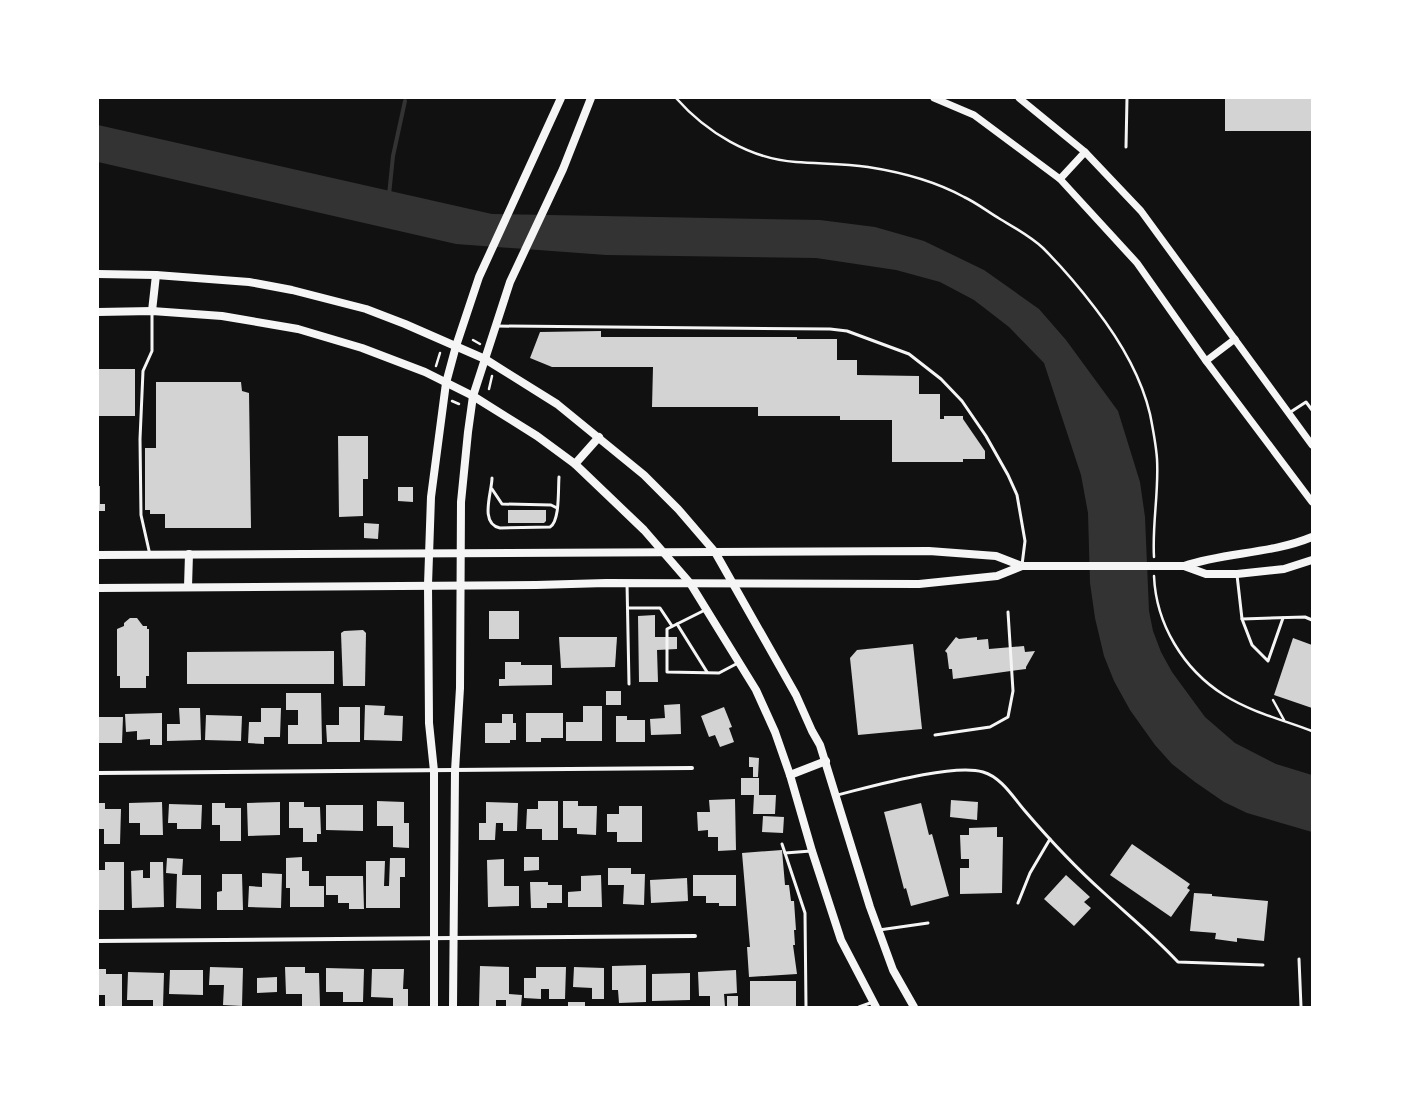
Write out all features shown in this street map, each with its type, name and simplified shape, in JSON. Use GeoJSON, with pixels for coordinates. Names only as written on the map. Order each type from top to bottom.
{"type":"FeatureCollection","features":[{"type":"Feature","properties":{"kind":"main road"},"geometry":{"type":"LineString","coordinates":[[434,1007],[434,771],[429,716],[428,585],[431,497],[446,383],[456,346],[479,277],[561,98]]}},
{"type":"Feature","properties":{"kind":"main road"},"geometry":{"type":"LineString","coordinates":[[453,1007],[455,771],[460,688],[460,502],[464,456],[473,396],[510,282],[563,169],[591,98]]}},
{"type":"Feature","properties":{"kind":"main road"},"geometry":{"type":"LineString","coordinates":[[98,274],[216,278],[292,290],[366,309],[485,359],[557,404],[644,475],[678,509],[714,552],[796,695],[826,761],[870,907],[893,970],[914,1007]]}},
{"type":"Feature","properties":{"kind":"main road"},"geometry":{"type":"LineString","coordinates":[[152,311],[156,275]]}},
{"type":"Feature","properties":{"kind":"main road"},"geometry":{"type":"LineString","coordinates":[[98,312],[152,311],[222,316],[298,330],[362,348],[401,362],[473,396],[537,436],[575,464],[664,551],[690,583],[756,690],[775,732],[790,775],[812,851],[841,940],[874,1004]]}},
{"type":"Feature","properties":{"kind":"main road"},"geometry":{"type":"LineString","coordinates":[[575,464],[598,437]]}},
{"type":"Feature","properties":{"kind":"main road"},"geometry":{"type":"LineString","coordinates":[[98,555],[930,550],[996,556],[1022,566],[1180,566],[1206,559],[1274,549],[1312,537]]}},
{"type":"Feature","properties":{"kind":"main road"},"geometry":{"type":"LineString","coordinates":[[188,588],[189,554]]}},
{"type":"Feature","properties":{"kind":"main road"},"geometry":{"type":"LineString","coordinates":[[1180,566],[1206,574],[1237,574],[1284,569],[1312,560]]}},
{"type":"Feature","properties":{"kind":"main road"},"geometry":{"type":"LineString","coordinates":[[98,588],[628,583],[734,585],[919,584],[996,576],[1022,566]]}},
{"type":"Feature","properties":{"kind":"main road"},"geometry":{"type":"LineString","coordinates":[[790,775],[826,761]]}},
{"type":"Feature","properties":{"kind":"street"},"geometry":{"type":"LineString","coordinates":[[934,98],[974,115],[1060,179],[1137,263],[1206,361],[1312,502]]}},
{"type":"Feature","properties":{"kind":"street"},"geometry":{"type":"LineString","coordinates":[[1019,98],[1085,152],[1141,211],[1312,445]]}},
{"type":"Feature","properties":{"kind":"street"},"geometry":{"type":"LineString","coordinates":[[1060,179],[1085,152]]}},
{"type":"Feature","properties":{"kind":"street"},"geometry":{"type":"LineString","coordinates":[[1206,361],[1235,339]]}},
{"type":"Feature","properties":{"kind":"street"},"geometry":{"type":"LineString","coordinates":[[98,773],[692,768]]}},
{"type":"Feature","properties":{"kind":"street"},"geometry":{"type":"LineString","coordinates":[[98,941],[695,936]]}},
{"type":"Feature","properties":{"kind":"lane"},"geometry":{"type":"LineString","coordinates":[[1126,147],[1127,98]]}},
{"type":"Feature","properties":{"kind":"lane"},"geometry":{"type":"LineString","coordinates":[[150,554],[141,515],[140,439],[143,371],[152,351],[152,311]]}},
{"type":"Feature","properties":{"kind":"lane"},"geometry":{"type":"LineString","coordinates":[[495,326],[830,329],[848,331],[910,354],[941,379],[962,401],[986,436],[1008,474],[1017,495],[1025,541],[1022,566]]}},
{"type":"Feature","properties":{"kind":"lane"},"geometry":{"type":"LineString","coordinates":[[1289,413],[1306,402],[1312,410]]}},
{"type":"Feature","properties":{"kind":"lane"},"geometry":{"type":"LineString","coordinates":[[492,478],[492,489],[488,504],[489,520],[496,527],[550,527],[555,524],[557,518],[559,477]]}},
{"type":"Feature","properties":{"kind":"lane"},"geometry":{"type":"LineString","coordinates":[[492,489],[502,504],[551,505],[557,508]]}},
{"type":"Feature","properties":{"kind":"lane"},"geometry":{"type":"LineString","coordinates":[[1237,574],[1242,619],[1252,645],[1268,661],[1283,618]]}},
{"type":"Feature","properties":{"kind":"lane"},"geometry":{"type":"LineString","coordinates":[[628,583],[629,684]]}},
{"type":"Feature","properties":{"kind":"lane"},"geometry":{"type":"LineString","coordinates":[[628,608],[660,608],[672,626]]}},
{"type":"Feature","properties":{"kind":"lane"},"geometry":{"type":"LineString","coordinates":[[707,609],[666,629],[666,672],[719,673],[739,662]]}},
{"type":"Feature","properties":{"kind":"lane"},"geometry":{"type":"LineString","coordinates":[[935,736],[990,726],[1008,717],[1013,691],[1008,612]]}},
{"type":"Feature","properties":{"kind":"lane"},"geometry":{"type":"LineString","coordinates":[[1242,619],[1305,617],[1312,620]]}},
{"type":"Feature","properties":{"kind":"lane"},"geometry":{"type":"LineString","coordinates":[[677,624],[707,672]]}},
{"type":"Feature","properties":{"kind":"lane"},"geometry":{"type":"LineString","coordinates":[[837,795],[938,773],[961,771],[983,772],[998,780],[1050,839],[1102,891],[1156,938],[1178,962],[1263,965]]}},
{"type":"Feature","properties":{"kind":"lane"},"geometry":{"type":"LineString","coordinates":[[1018,903],[1030,873],[1050,839]]}},
{"type":"Feature","properties":{"kind":"lane"},"geometry":{"type":"LineString","coordinates":[[782,844],[805,913],[806,1007]]}},
{"type":"Feature","properties":{"kind":"lane"},"geometry":{"type":"LineString","coordinates":[[785,853],[812,851]]}},
{"type":"Feature","properties":{"kind":"lane"},"geometry":{"type":"LineString","coordinates":[[879,930],[928,923]]}},
{"type":"Feature","properties":{"kind":"lane"},"geometry":{"type":"LineString","coordinates":[[1299,958],[1301,1007]]}},
{"type":"Feature","properties":{"kind":"lane"},"geometry":{"type":"LineString","coordinates":[[860,1007],[874,1004]]}},
{"type":"Feature","properties":{"kind":"path"},"geometry":{"type":"LineString","coordinates":[[676,98],[688,112],[736,145],[758,153],[795,162],[856,165],[912,177],[964,196],[1026,234],[1042,248],[1066,273],[1108,325],[1122,347],[1141,387],[1149,412],[1157,458],[1153,532],[1154,561]]}},
{"type":"Feature","properties":{"kind":"path"},"geometry":{"type":"LineString","coordinates":[[473,340],[482,345]]}},
{"type":"Feature","properties":{"kind":"path"},"geometry":{"type":"LineString","coordinates":[[435,369],[440,353]]}},
{"type":"Feature","properties":{"kind":"path"},"geometry":{"type":"LineString","coordinates":[[488,389],[493,373]]}},
{"type":"Feature","properties":{"kind":"path"},"geometry":{"type":"LineString","coordinates":[[1154,568],[1155,590],[1163,621],[1173,643],[1185,660],[1204,679],[1224,695],[1245,706],[1312,731]]}},
{"type":"Feature","properties":{"kind":"path"},"geometry":{"type":"LineString","coordinates":[[1273,700],[1284,721]]}},
{"type":"Feature","properties":{"kind":"shaded area"},"geometry":{"type":"Polygon","coordinates":[[[98,125],[492,214],[820,220],[875,227],[924,241],[984,270],[1039,309],[1066,340],[1118,411],[1140,482],[1145,517],[1149,611],[1153,631],[1161,652],[1172,672],[1205,717],[1235,743],[1276,764],[1312,775],[1312,832],[1247,813],[1224,802],[1172,764],[1155,745],[1130,710],[1114,681],[1104,656],[1095,618],[1090,583],[1088,513],[1081,475],[1044,363],[1009,327],[974,300],[940,282],[896,270],[816,258],[606,255],[456,244],[98,162],[98,125]]]}},
{"type":"Feature","properties":{"kind":"building"},"geometry":{"type":"Polygon","coordinates":[[[1225,98],[1312,98],[1312,131],[1225,131],[1225,98]]]}},
{"type":"Feature","properties":{"kind":"building"},"geometry":{"type":"Polygon","coordinates":[[[601,331],[601,337],[797,337],[797,339],[837,339],[837,360],[857,360],[857,375],[919,376],[919,394],[940,394],[940,419],[944,419],[944,416],[963,416],[963,419],[985,451],[985,459],[963,459],[963,462],[892,462],[892,420],[840,420],[840,416],[758,416],[758,407],[652,407],[653,367],[552,367],[530,358],[540,332],[601,331]]]}},
{"type":"Feature","properties":{"kind":"building"},"geometry":{"type":"Polygon","coordinates":[[[98,369],[135,369],[135,416],[98,416],[98,369]]]}},
{"type":"Feature","properties":{"kind":"building"},"geometry":{"type":"Polygon","coordinates":[[[156,382],[241,382],[242,391],[249,393],[251,528],[165,528],[165,514],[150,514],[150,510],[145,510],[145,448],[156,448],[156,382]]]}},
{"type":"Feature","properties":{"kind":"building"},"geometry":{"type":"Polygon","coordinates":[[[338,436],[368,436],[368,479],[363,479],[363,516],[339,517],[338,436]]]}},
{"type":"Feature","properties":{"kind":"building"},"geometry":{"type":"Polygon","coordinates":[[[98,486],[100,486],[100,504],[105,504],[105,511],[98,511],[98,486]]]}},
{"type":"Feature","properties":{"kind":"building"},"geometry":{"type":"Polygon","coordinates":[[[398,487],[413,487],[413,502],[398,501],[398,487]]]}},
{"type":"Feature","properties":{"kind":"building"},"geometry":{"type":"Polygon","coordinates":[[[508,510],[546,510],[546,521],[544,523],[508,523],[508,510]]]}},
{"type":"Feature","properties":{"kind":"building"},"geometry":{"type":"Polygon","coordinates":[[[364,523],[379,524],[378,539],[364,538],[364,523]]]}},
{"type":"Feature","properties":{"kind":"building"},"geometry":{"type":"Polygon","coordinates":[[[489,611],[519,611],[519,639],[489,639],[489,611]]]}},
{"type":"Feature","properties":{"kind":"building"},"geometry":{"type":"Polygon","coordinates":[[[655,615],[655,637],[677,637],[677,649],[657,650],[658,682],[639,682],[638,616],[655,615]]]}},
{"type":"Feature","properties":{"kind":"building"},"geometry":{"type":"Polygon","coordinates":[[[130,618],[137,618],[143,626],[147,626],[147,629],[149,629],[149,676],[146,676],[146,688],[120,688],[120,676],[117,676],[117,629],[124,626],[124,623],[130,618]]]}},
{"type":"Feature","properties":{"kind":"building"},"geometry":{"type":"Polygon","coordinates":[[[363,630],[366,633],[365,686],[343,686],[341,633],[344,631],[363,630]]]}},
{"type":"Feature","properties":{"kind":"building"},"geometry":{"type":"Polygon","coordinates":[[[559,637],[617,637],[615,667],[561,668],[559,637]]]}},
{"type":"Feature","properties":{"kind":"building"},"geometry":{"type":"Polygon","coordinates":[[[956,637],[959,639],[977,637],[977,640],[988,639],[989,649],[1024,646],[1025,652],[1035,651],[1026,669],[953,679],[952,669],[949,669],[947,653],[945,651],[956,637]]]}},
{"type":"Feature","properties":{"kind":"building"},"geometry":{"type":"Polygon","coordinates":[[[1293,638],[1312,645],[1312,708],[1274,695],[1293,638]]]}},
{"type":"Feature","properties":{"kind":"building"},"geometry":{"type":"Polygon","coordinates":[[[913,644],[922,729],[858,735],[850,658],[857,650],[913,644]]]}},
{"type":"Feature","properties":{"kind":"building"},"geometry":{"type":"Polygon","coordinates":[[[334,651],[334,684],[187,684],[187,652],[334,651]]]}},
{"type":"Feature","properties":{"kind":"building"},"geometry":{"type":"Polygon","coordinates":[[[505,662],[521,662],[521,665],[552,665],[552,685],[499,686],[499,679],[505,679],[505,662]]]}},
{"type":"Feature","properties":{"kind":"building"},"geometry":{"type":"Polygon","coordinates":[[[606,691],[621,691],[621,705],[606,705],[606,691]]]}},
{"type":"Feature","properties":{"kind":"building"},"geometry":{"type":"Polygon","coordinates":[[[286,693],[321,693],[322,744],[288,744],[288,725],[298,725],[298,710],[286,710],[286,693]]]}},
{"type":"Feature","properties":{"kind":"building"},"geometry":{"type":"Polygon","coordinates":[[[680,704],[681,734],[651,735],[650,719],[665,718],[664,705],[680,704]]]}},
{"type":"Feature","properties":{"kind":"building"},"geometry":{"type":"Polygon","coordinates":[[[365,705],[385,706],[384,715],[403,716],[402,741],[364,740],[365,705]]]}},
{"type":"Feature","properties":{"kind":"building"},"geometry":{"type":"Polygon","coordinates":[[[583,706],[602,706],[602,741],[566,741],[566,722],[583,722],[583,706]]]}},
{"type":"Feature","properties":{"kind":"building"},"geometry":{"type":"Polygon","coordinates":[[[339,707],[360,707],[360,742],[327,742],[326,725],[339,725],[339,707]]]}},
{"type":"Feature","properties":{"kind":"building"},"geometry":{"type":"Polygon","coordinates":[[[724,707],[732,727],[729,728],[734,742],[720,747],[715,735],[709,737],[701,716],[724,707]]]}},
{"type":"Feature","properties":{"kind":"building"},"geometry":{"type":"Polygon","coordinates":[[[179,708],[200,708],[201,740],[167,741],[167,724],[180,724],[179,708]]]}},
{"type":"Feature","properties":{"kind":"building"},"geometry":{"type":"Polygon","coordinates":[[[261,708],[281,708],[280,737],[264,737],[264,744],[248,743],[249,722],[261,722],[261,708]]]}},
{"type":"Feature","properties":{"kind":"building"},"geometry":{"type":"Polygon","coordinates":[[[162,713],[162,745],[150,745],[150,739],[137,740],[137,731],[126,732],[125,714],[162,713]]]}},
{"type":"Feature","properties":{"kind":"building"},"geometry":{"type":"Polygon","coordinates":[[[526,713],[563,713],[563,738],[541,738],[541,742],[526,742],[526,713]]]}},
{"type":"Feature","properties":{"kind":"building"},"geometry":{"type":"Polygon","coordinates":[[[502,714],[513,714],[513,723],[516,723],[516,740],[510,740],[510,743],[485,743],[485,723],[502,723],[502,714]]]}},
{"type":"Feature","properties":{"kind":"building"},"geometry":{"type":"Polygon","coordinates":[[[206,715],[242,716],[241,741],[205,740],[206,715]]]}},
{"type":"Feature","properties":{"kind":"building"},"geometry":{"type":"Polygon","coordinates":[[[616,716],[627,716],[627,720],[645,720],[645,742],[616,742],[616,716]]]}},
{"type":"Feature","properties":{"kind":"building"},"geometry":{"type":"Polygon","coordinates":[[[98,717],[123,717],[122,743],[98,743],[98,717]]]}},
{"type":"Feature","properties":{"kind":"building"},"geometry":{"type":"Polygon","coordinates":[[[749,757],[759,758],[758,777],[753,777],[753,767],[749,767],[749,757]]]}},
{"type":"Feature","properties":{"kind":"building"},"geometry":{"type":"Polygon","coordinates":[[[741,778],[759,778],[759,795],[776,795],[775,814],[753,814],[754,795],[741,795],[741,778]]]}},
{"type":"Feature","properties":{"kind":"building"},"geometry":{"type":"Polygon","coordinates":[[[735,799],[736,850],[718,851],[718,837],[708,837],[708,830],[698,831],[697,812],[710,812],[709,800],[735,799]]]}},
{"type":"Feature","properties":{"kind":"building"},"geometry":{"type":"Polygon","coordinates":[[[951,800],[978,802],[977,820],[950,817],[951,800]]]}},
{"type":"Feature","properties":{"kind":"building"},"geometry":{"type":"Polygon","coordinates":[[[377,801],[404,802],[404,823],[409,823],[409,848],[393,847],[393,826],[377,826],[377,801]]]}},
{"type":"Feature","properties":{"kind":"building"},"geometry":{"type":"Polygon","coordinates":[[[538,801],[558,801],[558,840],[542,840],[542,829],[526,829],[527,809],[538,809],[538,801]]]}},
{"type":"Feature","properties":{"kind":"building"},"geometry":{"type":"Polygon","coordinates":[[[563,801],[578,801],[578,806],[597,806],[596,835],[577,834],[577,828],[563,828],[563,801]]]}},
{"type":"Feature","properties":{"kind":"building"},"geometry":{"type":"Polygon","coordinates":[[[162,802],[163,835],[140,835],[140,823],[129,823],[129,803],[162,802]]]}},
{"type":"Feature","properties":{"kind":"building"},"geometry":{"type":"Polygon","coordinates":[[[280,802],[280,835],[248,836],[247,803],[280,802]]]}},
{"type":"Feature","properties":{"kind":"building"},"geometry":{"type":"Polygon","coordinates":[[[289,802],[304,802],[304,807],[320,807],[321,834],[317,834],[317,842],[303,842],[303,828],[289,828],[289,802]]]}},
{"type":"Feature","properties":{"kind":"building"},"geometry":{"type":"Polygon","coordinates":[[[486,802],[518,803],[517,831],[503,831],[503,823],[496,823],[495,840],[479,840],[479,823],[486,823],[486,802]]]}},
{"type":"Feature","properties":{"kind":"building"},"geometry":{"type":"Polygon","coordinates":[[[98,803],[105,803],[105,809],[121,809],[120,844],[104,844],[104,829],[98,829],[98,803]]]}},
{"type":"Feature","properties":{"kind":"building"},"geometry":{"type":"Polygon","coordinates":[[[212,803],[225,803],[225,808],[241,808],[241,841],[220,841],[220,825],[212,825],[212,803]]]}},
{"type":"Feature","properties":{"kind":"building"},"geometry":{"type":"Polygon","coordinates":[[[921,803],[929,835],[932,834],[949,896],[911,906],[906,888],[904,889],[884,812],[921,803]]]}},
{"type":"Feature","properties":{"kind":"building"},"geometry":{"type":"Polygon","coordinates":[[[169,804],[202,805],[201,829],[177,829],[177,823],[168,823],[169,804]]]}},
{"type":"Feature","properties":{"kind":"building"},"geometry":{"type":"Polygon","coordinates":[[[326,805],[363,805],[363,831],[326,830],[326,805]]]}},
{"type":"Feature","properties":{"kind":"building"},"geometry":{"type":"Polygon","coordinates":[[[619,806],[642,806],[642,842],[617,842],[617,832],[607,832],[607,814],[619,814],[619,806]]]}},
{"type":"Feature","properties":{"kind":"building"},"geometry":{"type":"Polygon","coordinates":[[[763,816],[784,817],[783,833],[762,832],[763,816]]]}},
{"type":"Feature","properties":{"kind":"building"},"geometry":{"type":"Polygon","coordinates":[[[997,827],[997,837],[1003,837],[1002,893],[960,894],[960,868],[969,868],[969,859],[961,859],[960,835],[969,835],[969,828],[997,827]]]}},
{"type":"Feature","properties":{"kind":"building"},"geometry":{"type":"Polygon","coordinates":[[[1132,844],[1190,884],[1187,888],[1190,890],[1171,917],[1110,875],[1132,844]]]}},
{"type":"Feature","properties":{"kind":"building"},"geometry":{"type":"Polygon","coordinates":[[[782,850],[785,885],[789,885],[791,901],[794,901],[796,930],[794,930],[795,945],[793,945],[797,974],[749,977],[747,947],[750,947],[742,853],[782,850]]]}},
{"type":"Feature","properties":{"kind":"building"},"geometry":{"type":"Polygon","coordinates":[[[302,857],[302,871],[309,871],[309,886],[324,886],[324,907],[290,907],[290,888],[286,888],[286,858],[302,857]]]}},
{"type":"Feature","properties":{"kind":"building"},"geometry":{"type":"Polygon","coordinates":[[[524,857],[539,857],[539,870],[524,871],[524,857]]]}},
{"type":"Feature","properties":{"kind":"building"},"geometry":{"type":"Polygon","coordinates":[[[167,858],[183,859],[182,875],[201,875],[201,909],[176,908],[177,874],[166,873],[167,858]]]}},
{"type":"Feature","properties":{"kind":"building"},"geometry":{"type":"Polygon","coordinates":[[[390,858],[405,858],[405,877],[400,877],[400,908],[366,908],[366,861],[385,861],[384,886],[389,886],[390,858]]]}},
{"type":"Feature","properties":{"kind":"building"},"geometry":{"type":"Polygon","coordinates":[[[504,859],[504,886],[519,886],[519,906],[488,907],[487,860],[504,859]]]}},
{"type":"Feature","properties":{"kind":"building"},"geometry":{"type":"Polygon","coordinates":[[[105,862],[124,862],[124,910],[98,910],[98,870],[105,870],[105,862]]]}},
{"type":"Feature","properties":{"kind":"building"},"geometry":{"type":"Polygon","coordinates":[[[150,862],[163,862],[164,907],[132,908],[131,871],[143,870],[143,878],[150,878],[150,862]]]}},
{"type":"Feature","properties":{"kind":"building"},"geometry":{"type":"Polygon","coordinates":[[[608,868],[631,868],[631,874],[645,874],[644,905],[623,904],[624,885],[608,885],[608,868]]]}},
{"type":"Feature","properties":{"kind":"building"},"geometry":{"type":"Polygon","coordinates":[[[262,873],[282,874],[281,908],[248,907],[249,886],[262,887],[262,873]]]}},
{"type":"Feature","properties":{"kind":"building"},"geometry":{"type":"Polygon","coordinates":[[[222,874],[242,874],[243,910],[217,910],[217,892],[222,891],[222,874]]]}},
{"type":"Feature","properties":{"kind":"building"},"geometry":{"type":"Polygon","coordinates":[[[601,875],[602,907],[568,907],[568,892],[581,891],[581,876],[601,875]]]}},
{"type":"Feature","properties":{"kind":"building"},"geometry":{"type":"Polygon","coordinates":[[[693,875],[736,875],[736,906],[719,906],[719,903],[706,903],[706,896],[693,896],[693,875]]]}},
{"type":"Feature","properties":{"kind":"building"},"geometry":{"type":"Polygon","coordinates":[[[1066,875],[1090,897],[1084,902],[1091,908],[1074,926],[1044,899],[1066,875]]]}},
{"type":"Feature","properties":{"kind":"building"},"geometry":{"type":"Polygon","coordinates":[[[326,876],[363,876],[364,909],[349,909],[349,903],[338,903],[338,895],[326,895],[326,876]]]}},
{"type":"Feature","properties":{"kind":"building"},"geometry":{"type":"Polygon","coordinates":[[[687,878],[688,901],[651,903],[650,880],[687,878]]]}},
{"type":"Feature","properties":{"kind":"building"},"geometry":{"type":"Polygon","coordinates":[[[530,882],[548,882],[548,885],[562,885],[562,903],[547,903],[547,908],[531,908],[530,882]]]}},
{"type":"Feature","properties":{"kind":"building"},"geometry":{"type":"Polygon","coordinates":[[[1194,893],[1268,901],[1264,941],[1237,938],[1237,942],[1215,939],[1216,933],[1190,931],[1194,893]]]}},
{"type":"Feature","properties":{"kind":"building"},"geometry":{"type":"Polygon","coordinates":[[[646,965],[646,1002],[619,1003],[618,990],[612,990],[612,966],[646,965]]]}},
{"type":"Feature","properties":{"kind":"building"},"geometry":{"type":"Polygon","coordinates":[[[480,966],[509,967],[509,994],[522,995],[521,1007],[506,1007],[506,1000],[496,1000],[496,1007],[479,1007],[480,966]]]}},
{"type":"Feature","properties":{"kind":"building"},"geometry":{"type":"Polygon","coordinates":[[[210,967],[243,968],[242,1006],[223,1005],[224,985],[209,985],[210,967]]]}},
{"type":"Feature","properties":{"kind":"building"},"geometry":{"type":"Polygon","coordinates":[[[285,967],[305,967],[305,973],[319,973],[320,1006],[302,1006],[302,994],[286,994],[285,967]]]}},
{"type":"Feature","properties":{"kind":"building"},"geometry":{"type":"Polygon","coordinates":[[[536,967],[566,967],[565,999],[549,999],[549,989],[541,989],[541,999],[524,998],[524,978],[536,978],[536,967]]]}},
{"type":"Feature","properties":{"kind":"building"},"geometry":{"type":"Polygon","coordinates":[[[574,967],[604,968],[604,999],[592,999],[592,988],[573,987],[574,967]]]}},
{"type":"Feature","properties":{"kind":"building"},"geometry":{"type":"Polygon","coordinates":[[[326,968],[364,969],[363,1002],[343,1002],[343,992],[326,992],[326,968]]]}},
{"type":"Feature","properties":{"kind":"building"},"geometry":{"type":"Polygon","coordinates":[[[98,969],[106,969],[106,974],[122,974],[122,1007],[105,1007],[105,995],[98,995],[98,969]]]}},
{"type":"Feature","properties":{"kind":"building"},"geometry":{"type":"Polygon","coordinates":[[[372,969],[404,969],[403,989],[408,989],[408,1006],[393,1006],[393,998],[371,997],[372,969]]]}},
{"type":"Feature","properties":{"kind":"building"},"geometry":{"type":"Polygon","coordinates":[[[170,970],[203,970],[203,995],[169,994],[170,970]]]}},
{"type":"Feature","properties":{"kind":"building"},"geometry":{"type":"Polygon","coordinates":[[[736,970],[737,993],[724,994],[725,1007],[710,1007],[710,996],[699,996],[698,972],[736,970]]]}},
{"type":"Feature","properties":{"kind":"building"},"geometry":{"type":"Polygon","coordinates":[[[128,972],[164,973],[163,1007],[153,1007],[153,1000],[127,1000],[128,972]]]}},
{"type":"Feature","properties":{"kind":"building"},"geometry":{"type":"Polygon","coordinates":[[[690,973],[690,1000],[652,1001],[652,974],[690,973]]]}},
{"type":"Feature","properties":{"kind":"building"},"geometry":{"type":"Polygon","coordinates":[[[277,977],[277,992],[257,993],[257,978],[277,977]]]}},
{"type":"Feature","properties":{"kind":"building"},"geometry":{"type":"Polygon","coordinates":[[[750,981],[796,981],[796,1007],[750,1007],[750,981]]]}},
{"type":"Feature","properties":{"kind":"building"},"geometry":{"type":"Polygon","coordinates":[[[727,996],[738,996],[738,1007],[727,1007],[727,996]]]}},
{"type":"Feature","properties":{"kind":"building"},"geometry":{"type":"Polygon","coordinates":[[[568,1002],[585,1002],[585,1007],[568,1007],[568,1002]]]}},
{"type":"Feature","properties":{"kind":"waterway"},"geometry":{"type":"LineString","coordinates":[[389,195],[393,156],[405,101]]}}]}
